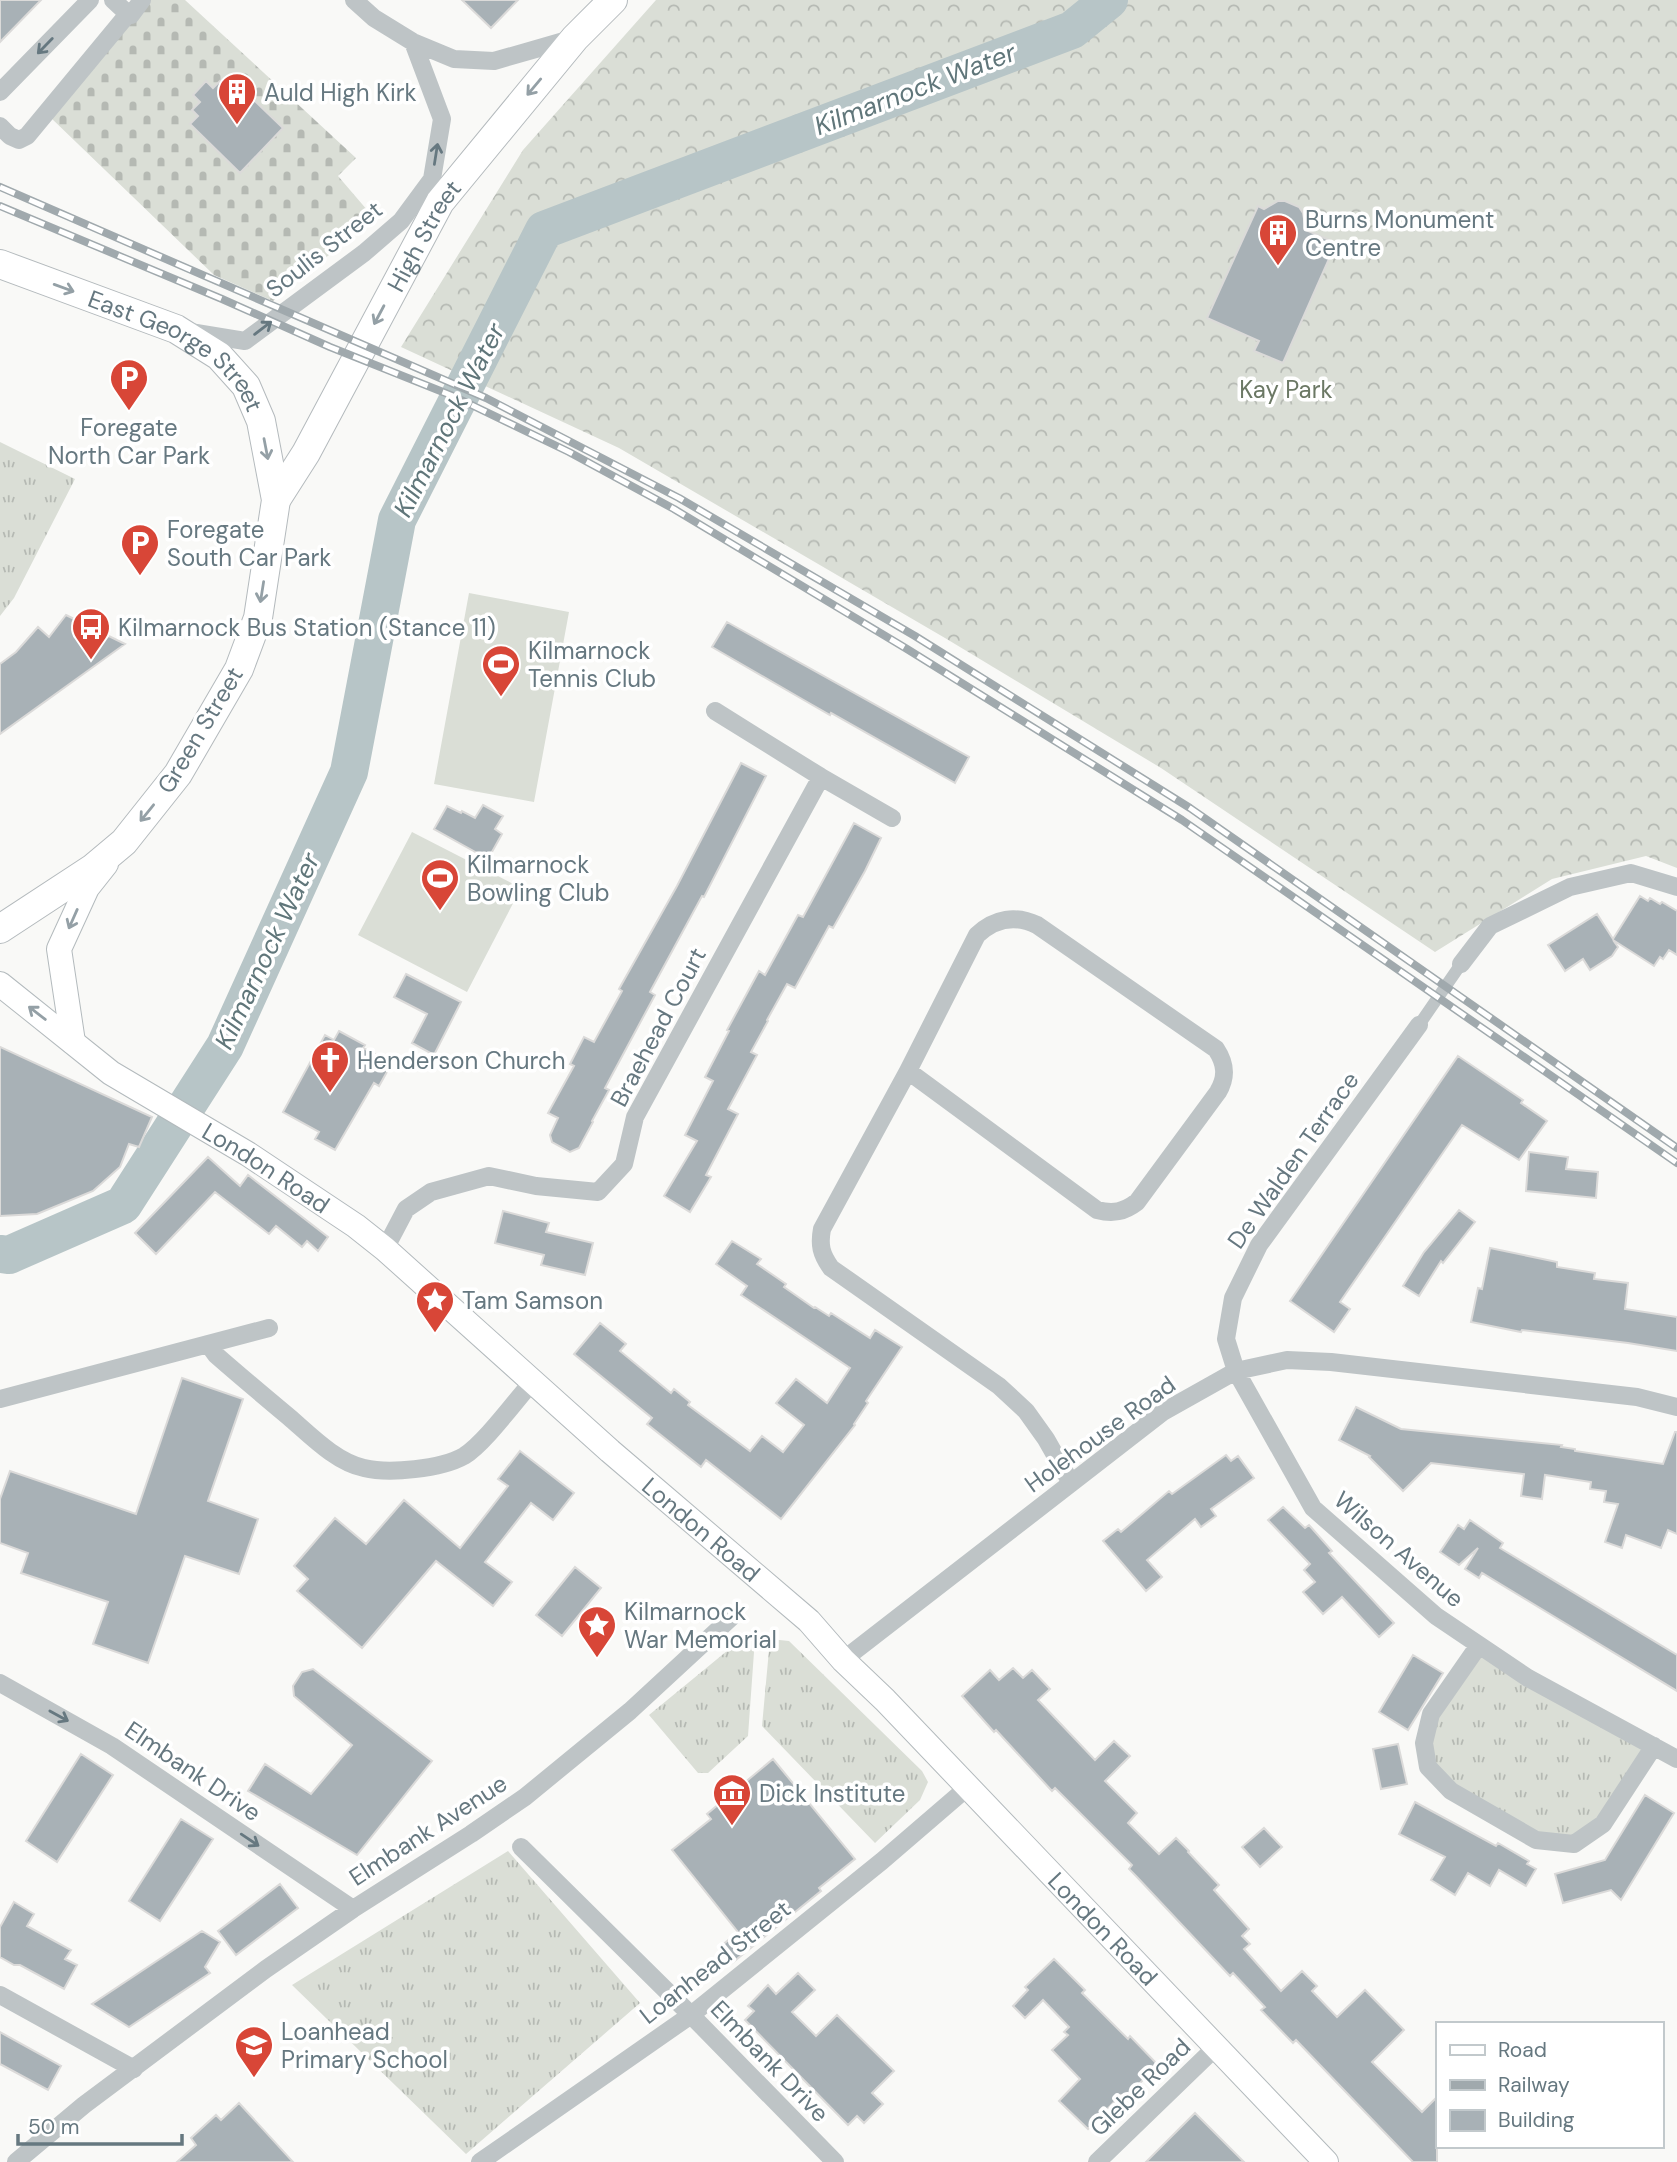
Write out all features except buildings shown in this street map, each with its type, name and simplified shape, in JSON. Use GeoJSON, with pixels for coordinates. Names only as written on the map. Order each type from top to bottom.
{"type":"FeatureCollection","features":[{"type":"Feature","properties":{"kind":"main road","name":"High Street"},"geometry":{"type":"LineString","coordinates":[[276,500],[306,453],[440,202],[575,38],[612,0]]}},
{"type":"Feature","properties":{"kind":"main road","name":"East George Street"},"geometry":{"type":"LineString","coordinates":[[0,264],[176,329],[219,356],[246,386],[261,421],[276,500]]}},
{"type":"Feature","properties":{"kind":"main road","name":"Green Street"},"geometry":{"type":"LineString","coordinates":[[0,929],[93,868],[124,842],[178,774],[239,669],[258,618],[276,500]]}},
{"type":"Feature","properties":{"kind":"main road"},"geometry":{"type":"LineString","coordinates":[[73,1042],[59,949],[87,888],[124,842]]}},
{"type":"Feature","properties":{"kind":"main road","name":"London Road"},"geometry":{"type":"LineString","coordinates":[[0,984],[111,1073],[248,1154],[356,1226],[620,1459],[809,1621],[843,1660],[885,1700],[1326,2162]]}},
{"type":"Feature","properties":{"kind":"street"},"geometry":{"type":"LineString","coordinates":[[0,92],[90,0]]}},
{"type":"Feature","properties":{"kind":"street"},"geometry":{"type":"LineString","coordinates":[[113,0],[128,14]]}},
{"type":"Feature","properties":{"kind":"street"},"geometry":{"type":"LineString","coordinates":[[0,126],[10,136],[19,139],[27,136],[142,0]]}},
{"type":"Feature","properties":{"kind":"street"},"geometry":{"type":"LineString","coordinates":[[354,0],[374,18],[413,42],[454,59],[494,61],[575,38]]}},
{"type":"Feature","properties":{"kind":"street","name":"Soulis Street"},"geometry":{"type":"LineString","coordinates":[[176,329],[245,341],[363,253],[401,221],[432,179],[442,119],[413,42]]}},
{"type":"Feature","properties":{"kind":"street"},"geometry":{"type":"LineString","coordinates":[[715,711],[821,778],[892,818]]}},
{"type":"Feature","properties":{"kind":"street","name":"Braehead Court"},"geometry":{"type":"LineString","coordinates":[[385,1249],[405,1209],[431,1192],[489,1176],[536,1186],[598,1192],[624,1164],[635,1117],[821,778]]}},
{"type":"Feature","properties":{"kind":"street"},"geometry":{"type":"LineString","coordinates":[[1419,1025],[1490,926],[1570,887],[1631,873],[1677,887]]}},
{"type":"Feature","properties":{"kind":"street"},"geometry":{"type":"LineString","coordinates":[[908,1071],[1097,1210],[1107,1213],[1128,1209],[1137,1202],[1218,1092],[1224,1076],[1224,1067],[1216,1049],[1037,925],[1009,919],[991,924],[977,935],[908,1071],[822,1229],[819,1243],[822,1255],[831,1268],[999,1386],[1026,1411],[1046,1439],[1071,1483]]}},
{"type":"Feature","properties":{"kind":"street","name":"De Walden Terrace"},"geometry":{"type":"LineString","coordinates":[[1237,1371],[1226,1339],[1233,1298],[1259,1245],[1419,1025]]}},
{"type":"Feature","properties":{"kind":"street"},"geometry":{"type":"LineString","coordinates":[[0,1399],[269,1328]]}},
{"type":"Feature","properties":{"kind":"street"},"geometry":{"type":"LineString","coordinates":[[208,1344],[216,1355],[311,1436],[334,1454],[364,1469],[417,1469],[441,1465],[465,1455],[533,1381]]}},
{"type":"Feature","properties":{"kind":"street","name":"Holehouse Road"},"geometry":{"type":"LineString","coordinates":[[843,1660],[1163,1412],[1237,1371],[1287,1360],[1331,1362],[1637,1397],[1677,1407]]}},
{"type":"Feature","properties":{"kind":"street","name":"Wilson Avenue"},"geometry":{"type":"LineString","coordinates":[[1237,1371],[1313,1507],[1436,1616],[1528,1678],[1677,1759]]}},
{"type":"Feature","properties":{"kind":"street","name":"Elmbank Avenue"},"geometry":{"type":"LineString","coordinates":[[16,2162],[84,2105],[267,1969],[353,1909],[525,1797],[630,1711],[735,1614]]}},
{"type":"Feature","properties":{"kind":"street"},"geometry":{"type":"LineString","coordinates":[[1479,1645],[1431,1714],[1424,1743],[1427,1767],[1451,1791],[1536,1840],[1574,1844],[1603,1824],[1654,1746]]}},
{"type":"Feature","properties":{"kind":"street","name":"Elmbank Drive"},"geometry":{"type":"LineString","coordinates":[[0,1683],[112,1746],[353,1909]]}},
{"type":"Feature","properties":{"kind":"street","name":"Loanhead Street"},"geometry":{"type":"LineString","coordinates":[[480,2162],[691,2015],[882,1861],[968,1787]]}},
{"type":"Feature","properties":{"kind":"street","name":"Elmbank Drive"},"geometry":{"type":"LineString","coordinates":[[521,1847],[835,2162]]}},
{"type":"Feature","properties":{"kind":"street"},"geometry":{"type":"LineString","coordinates":[[0,1994],[134,2069]]}},
{"type":"Feature","properties":{"kind":"street","name":"Glebe Road"},"geometry":{"type":"LineString","coordinates":[[1097,2162],[1216,2046]]}},
{"type":"Feature","properties":{"kind":"green space"},"geometry":{"type":"Polygon","coordinates":[[[146,0],[185,0],[356,158],[338,176],[374,218],[273,301],[214,275],[50,117],[146,0]]]}},
{"type":"Feature","properties":{"kind":"green space","name":"Kay Park"},"geometry":{"type":"Polygon","coordinates":[[[656,0],[1677,0],[1677,868],[1646,856],[1552,879],[1435,952],[1161,768],[945,638],[619,448],[401,347],[523,150],[656,0]]]}},
{"type":"Feature","properties":{"kind":"green space"},"geometry":{"type":"Polygon","coordinates":[[[0,442],[75,479],[14,598],[0,616],[0,442]]]}},
{"type":"Feature","properties":{"kind":"green space","name":"Kilmarnock Tennis Club"},"geometry":{"type":"Polygon","coordinates":[[[469,593],[569,612],[534,802],[434,784],[469,593]]]}},
{"type":"Feature","properties":{"kind":"green space","name":"Kilmarnock Bowling Club"},"geometry":{"type":"Polygon","coordinates":[[[412,832],[521,888],[467,992],[358,935],[412,832]]]}},
{"type":"Feature","properties":{"kind":"green space"},"geometry":{"type":"Polygon","coordinates":[[[744,1637],[755,1638],[748,1736],[708,1773],[698,1773],[649,1715],[744,1637]]]}},
{"type":"Feature","properties":{"kind":"green space"},"geometry":{"type":"Polygon","coordinates":[[[770,1639],[789,1641],[922,1771],[928,1782],[920,1800],[875,1843],[762,1726],[770,1639]]]}},
{"type":"Feature","properties":{"kind":"green space"},"geometry":{"type":"Polygon","coordinates":[[[1479,1645],[1654,1746],[1603,1824],[1574,1844],[1536,1840],[1428,1767],[1431,1714],[1479,1645]]]}},
{"type":"Feature","properties":{"kind":"green space"},"geometry":{"type":"Polygon","coordinates":[[[508,1851],[640,2003],[466,2154],[292,1985],[508,1851]]]}},
{"type":"Feature","properties":{"kind":"waterway","name":"Kilmarnock Water"},"geometry":{"type":"LineString","coordinates":[[0,1254],[9,1255],[123,1205],[225,1046],[349,772],[397,520],[544,230],[1072,30],[1109,0]]}},
{"type":"Feature","properties":{"kind":"railway"},"geometry":{"type":"LineString","coordinates":[[0,187],[486,398],[679,498],[915,636],[1190,808],[1677,1148]]}},
{"type":"Feature","properties":{"kind":"railway"},"geometry":{"type":"LineString","coordinates":[[0,206],[330,347],[453,396],[569,452],[674,509],[907,649],[1182,820],[1677,1163]]}},
{"type":"Feature","properties":{"kind":"place","name":"Auld High Kirk"},"geometry":{"type":"Point","coordinates":[237,126]}},
{"type":"Feature","properties":{"kind":"place","name":"Burns Monument Centre"},"geometry":{"type":"Point","coordinates":[1278,267]}},
{"type":"Feature","properties":{"kind":"place","name":"Foregate North Car Park"},"geometry":{"type":"Point","coordinates":[129,412]}},
{"type":"Feature","properties":{"kind":"place","name":"Foregate South Car Park"},"geometry":{"type":"Point","coordinates":[140,577]}},
{"type":"Feature","properties":{"kind":"place","name":"Kilmarnock Bus Station (Stance 11)"},"geometry":{"type":"Point","coordinates":[91,661]}},
{"type":"Feature","properties":{"kind":"place","name":"Kilmarnock Tennis Club"},"geometry":{"type":"Point","coordinates":[501,698]}},
{"type":"Feature","properties":{"kind":"place","name":"Kilmarnock Bowling Club"},"geometry":{"type":"Point","coordinates":[440,912]}},
{"type":"Feature","properties":{"kind":"place","name":"Henderson Church"},"geometry":{"type":"Point","coordinates":[330,1094]}},
{"type":"Feature","properties":{"kind":"place","name":"Tam Samson"},"geometry":{"type":"Point","coordinates":[435,1334]}},
{"type":"Feature","properties":{"kind":"place","name":"Kilmarnock War Memorial"},"geometry":{"type":"Point","coordinates":[597,1659]}},
{"type":"Feature","properties":{"kind":"place","name":"Dick Institute"},"geometry":{"type":"Point","coordinates":[732,1827]}},
{"type":"Feature","properties":{"kind":"place","name":"Loanhead Primary School"},"geometry":{"type":"Point","coordinates":[254,2079]}}]}
